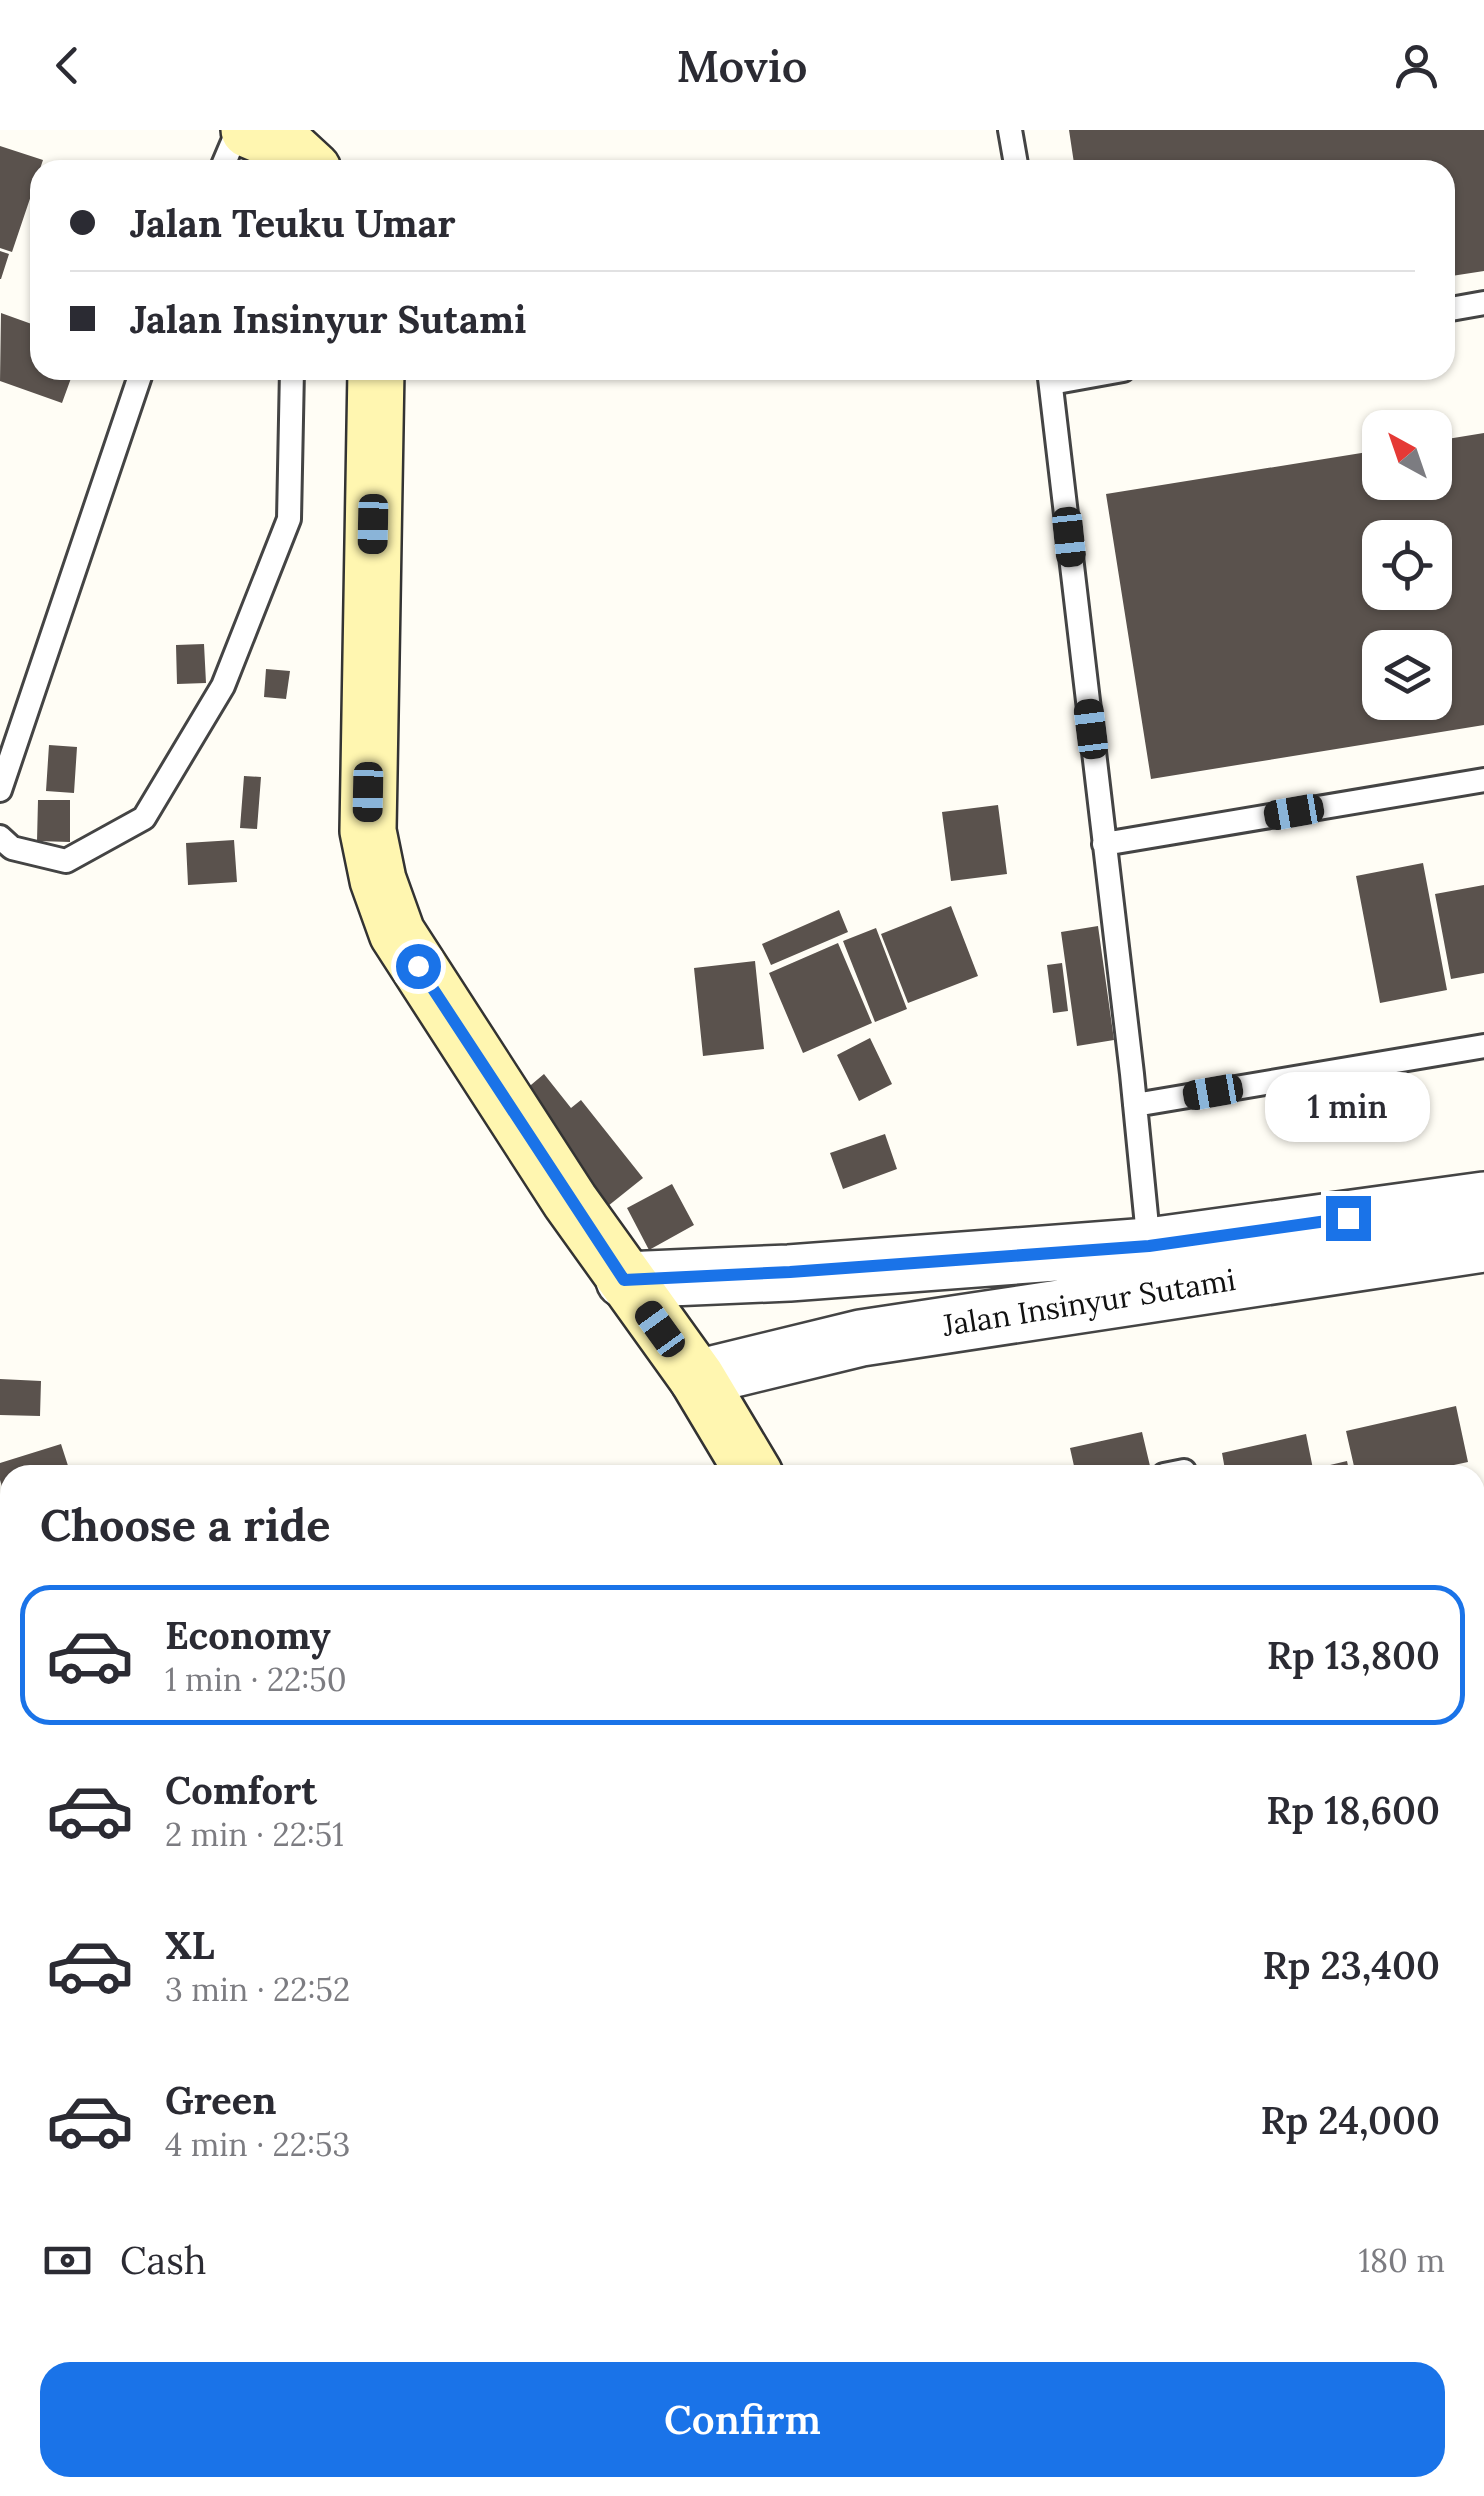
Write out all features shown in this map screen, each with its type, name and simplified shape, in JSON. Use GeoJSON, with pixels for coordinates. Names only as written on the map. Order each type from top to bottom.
{"type":"FeatureCollection","features":[{"type":"Feature","properties":{"kind":"main road"},"geometry":{"type":"LineString","coordinates":[[249,130],[287,146],[302,160]]}},
{"type":"Feature","properties":{"kind":"main road"},"geometry":{"type":"LineString","coordinates":[[376,380],[368,831],[378,880],[397,933],[624,1280],[697,1378],[750,1465]]}},
{"type":"Feature","properties":{"kind":"street","name":"Jalan Insinyur Sutami"},"geometry":{"type":"LineString","coordinates":[[624,1280],[1149,1246],[1484,1200]]}},
{"type":"Feature","properties":{"kind":"street","name":"Jalan Insinyur Sutami"},"geometry":{"type":"LineString","coordinates":[[697,1378],[861,1338],[1484,1244]]}},
{"type":"Feature","properties":{"kind":"lane"},"geometry":{"type":"LineString","coordinates":[[225,160],[238,130]]}},
{"type":"Feature","properties":{"kind":"lane"},"geometry":{"type":"LineString","coordinates":[[1010,130],[1014,160]]}},
{"type":"Feature","properties":{"kind":"lane"},"geometry":{"type":"LineString","coordinates":[[1455,308],[1484,302]]}},
{"type":"Feature","properties":{"kind":"lane"},"geometry":{"type":"LineString","coordinates":[[0,790],[139,380]]}},
{"type":"Feature","properties":{"kind":"lane"},"geometry":{"type":"LineString","coordinates":[[0,837],[12,848],[66,861],[144,818],[223,686],[289,520],[292,380]]}},
{"type":"Feature","properties":{"kind":"lane"},"geometry":{"type":"LineString","coordinates":[[1050,380],[1136,1104],[1149,1246]]}},
{"type":"Feature","properties":{"kind":"lane"},"geometry":{"type":"LineString","coordinates":[[1104,844],[1484,780]]}},
{"type":"Feature","properties":{"kind":"lane"},"geometry":{"type":"LineString","coordinates":[[1136,1104],[1484,1046]]}},
{"type":"Feature","properties":{"kind":"building"},"geometry":{"type":"Polygon","coordinates":[[[1069,130],[1484,130],[1484,271],[1455,275],[1455,160],[1074,160],[1069,130]]]}},
{"type":"Feature","properties":{"kind":"building"},"geometry":{"type":"Polygon","coordinates":[[[0,146],[43,160],[30,160],[30,199],[12,252],[0,248],[0,146]]]}},
{"type":"Feature","properties":{"kind":"building"},"geometry":{"type":"Polygon","coordinates":[[[0,251],[9,254],[1,279],[0,279],[0,251]]]}},
{"type":"Feature","properties":{"kind":"building"},"geometry":{"type":"Polygon","coordinates":[[[1,313],[30,323],[30,380],[70,380],[62,403],[0,381],[1,313]]]}},
{"type":"Feature","properties":{"kind":"building"},"geometry":{"type":"Polygon","coordinates":[[[1484,433],[1484,725],[1151,779],[1106,494],[1362,453],[1362,500],[1452,500],[1452,438],[1484,433]]]}},
{"type":"Feature","properties":{"kind":"building"},"geometry":{"type":"Polygon","coordinates":[[[204,644],[206,683],[177,684],[176,645],[204,644]]]}},
{"type":"Feature","properties":{"kind":"building"},"geometry":{"type":"Polygon","coordinates":[[[266,669],[290,671],[286,699],[264,697],[266,669]]]}},
{"type":"Feature","properties":{"kind":"building"},"geometry":{"type":"Polygon","coordinates":[[[49,745],[77,747],[74,793],[46,791],[49,745]]]}},
{"type":"Feature","properties":{"kind":"building"},"geometry":{"type":"Polygon","coordinates":[[[244,776],[261,777],[257,829],[240,828],[244,776]]]}},
{"type":"Feature","properties":{"kind":"building"},"geometry":{"type":"Polygon","coordinates":[[[38,800],[70,800],[70,842],[37,841],[38,800]]]}},
{"type":"Feature","properties":{"kind":"building"},"geometry":{"type":"Polygon","coordinates":[[[998,805],[1007,874],[951,881],[942,812],[998,805]]]}},
{"type":"Feature","properties":{"kind":"building"},"geometry":{"type":"Polygon","coordinates":[[[234,840],[237,882],[188,885],[186,843],[234,840]]]}},
{"type":"Feature","properties":{"kind":"building"},"geometry":{"type":"Polygon","coordinates":[[[1423,863],[1447,990],[1380,1003],[1356,876],[1423,863]]]}},
{"type":"Feature","properties":{"kind":"building"},"geometry":{"type":"Polygon","coordinates":[[[1484,885],[1484,973],[1451,979],[1435,894],[1484,885]]]}},
{"type":"Feature","properties":{"kind":"building"},"geometry":{"type":"Polygon","coordinates":[[[951,906],[978,976],[908,1003],[881,934],[951,906]]]}},
{"type":"Feature","properties":{"kind":"building"},"geometry":{"type":"Polygon","coordinates":[[[839,910],[848,932],[771,965],[762,944],[839,910]]]}},
{"type":"Feature","properties":{"kind":"building"},"geometry":{"type":"Polygon","coordinates":[[[1098,926],[1114,1040],[1077,1046],[1061,932],[1098,926]]]}},
{"type":"Feature","properties":{"kind":"building"},"geometry":{"type":"Polygon","coordinates":[[[876,928],[907,1009],[875,1022],[843,941],[876,928]]]}},
{"type":"Feature","properties":{"kind":"building"},"geometry":{"type":"Polygon","coordinates":[[[838,943],[872,1023],[803,1053],[769,973],[838,943]]]}},
{"type":"Feature","properties":{"kind":"building"},"geometry":{"type":"Polygon","coordinates":[[[755,961],[764,1049],[703,1056],[694,968],[755,961]]]}},
{"type":"Feature","properties":{"kind":"building"},"geometry":{"type":"Polygon","coordinates":[[[1062,963],[1068,1011],[1053,1013],[1047,965],[1062,963]]]}},
{"type":"Feature","properties":{"kind":"building"},"geometry":{"type":"Polygon","coordinates":[[[870,1038],[892,1084],[859,1101],[837,1055],[870,1038]]]}},
{"type":"Feature","properties":{"kind":"building"},"geometry":{"type":"Polygon","coordinates":[[[544,1074],[571,1108],[581,1100],[643,1178],[598,1214],[519,1095],[544,1074]]]}},
{"type":"Feature","properties":{"kind":"building"},"geometry":{"type":"Polygon","coordinates":[[[885,1134],[897,1169],[843,1189],[830,1153],[885,1134]]]}},
{"type":"Feature","properties":{"kind":"building"},"geometry":{"type":"Polygon","coordinates":[[[672,1184],[694,1225],[649,1250],[627,1208],[672,1184]]]}},
{"type":"Feature","properties":{"kind":"building"},"geometry":{"type":"Polygon","coordinates":[[[0,1379],[41,1381],[40,1416],[0,1415],[0,1379]]]}},
{"type":"Feature","properties":{"kind":"building"},"geometry":{"type":"Polygon","coordinates":[[[1456,1406],[1468,1462],[1354,1465],[1346,1431],[1456,1406]]]}},
{"type":"Feature","properties":{"kind":"building"},"geometry":{"type":"Polygon","coordinates":[[[1142,1432],[1150,1465],[1074,1465],[1070,1448],[1142,1432]]]}},
{"type":"Feature","properties":{"kind":"building"},"geometry":{"type":"Polygon","coordinates":[[[1306,1434],[1312,1465],[1224,1465],[1222,1453],[1306,1434]]]}},
{"type":"Feature","properties":{"kind":"building"},"geometry":{"type":"Polygon","coordinates":[[[61,1444],[68,1465],[0,1465],[61,1444]]]}},
{"type":"Feature","properties":{"kind":"route"},"geometry":{"type":"LineString","coordinates":[[418,966],[624,1280],[1149,1246],[1348,1218]]}}]}
